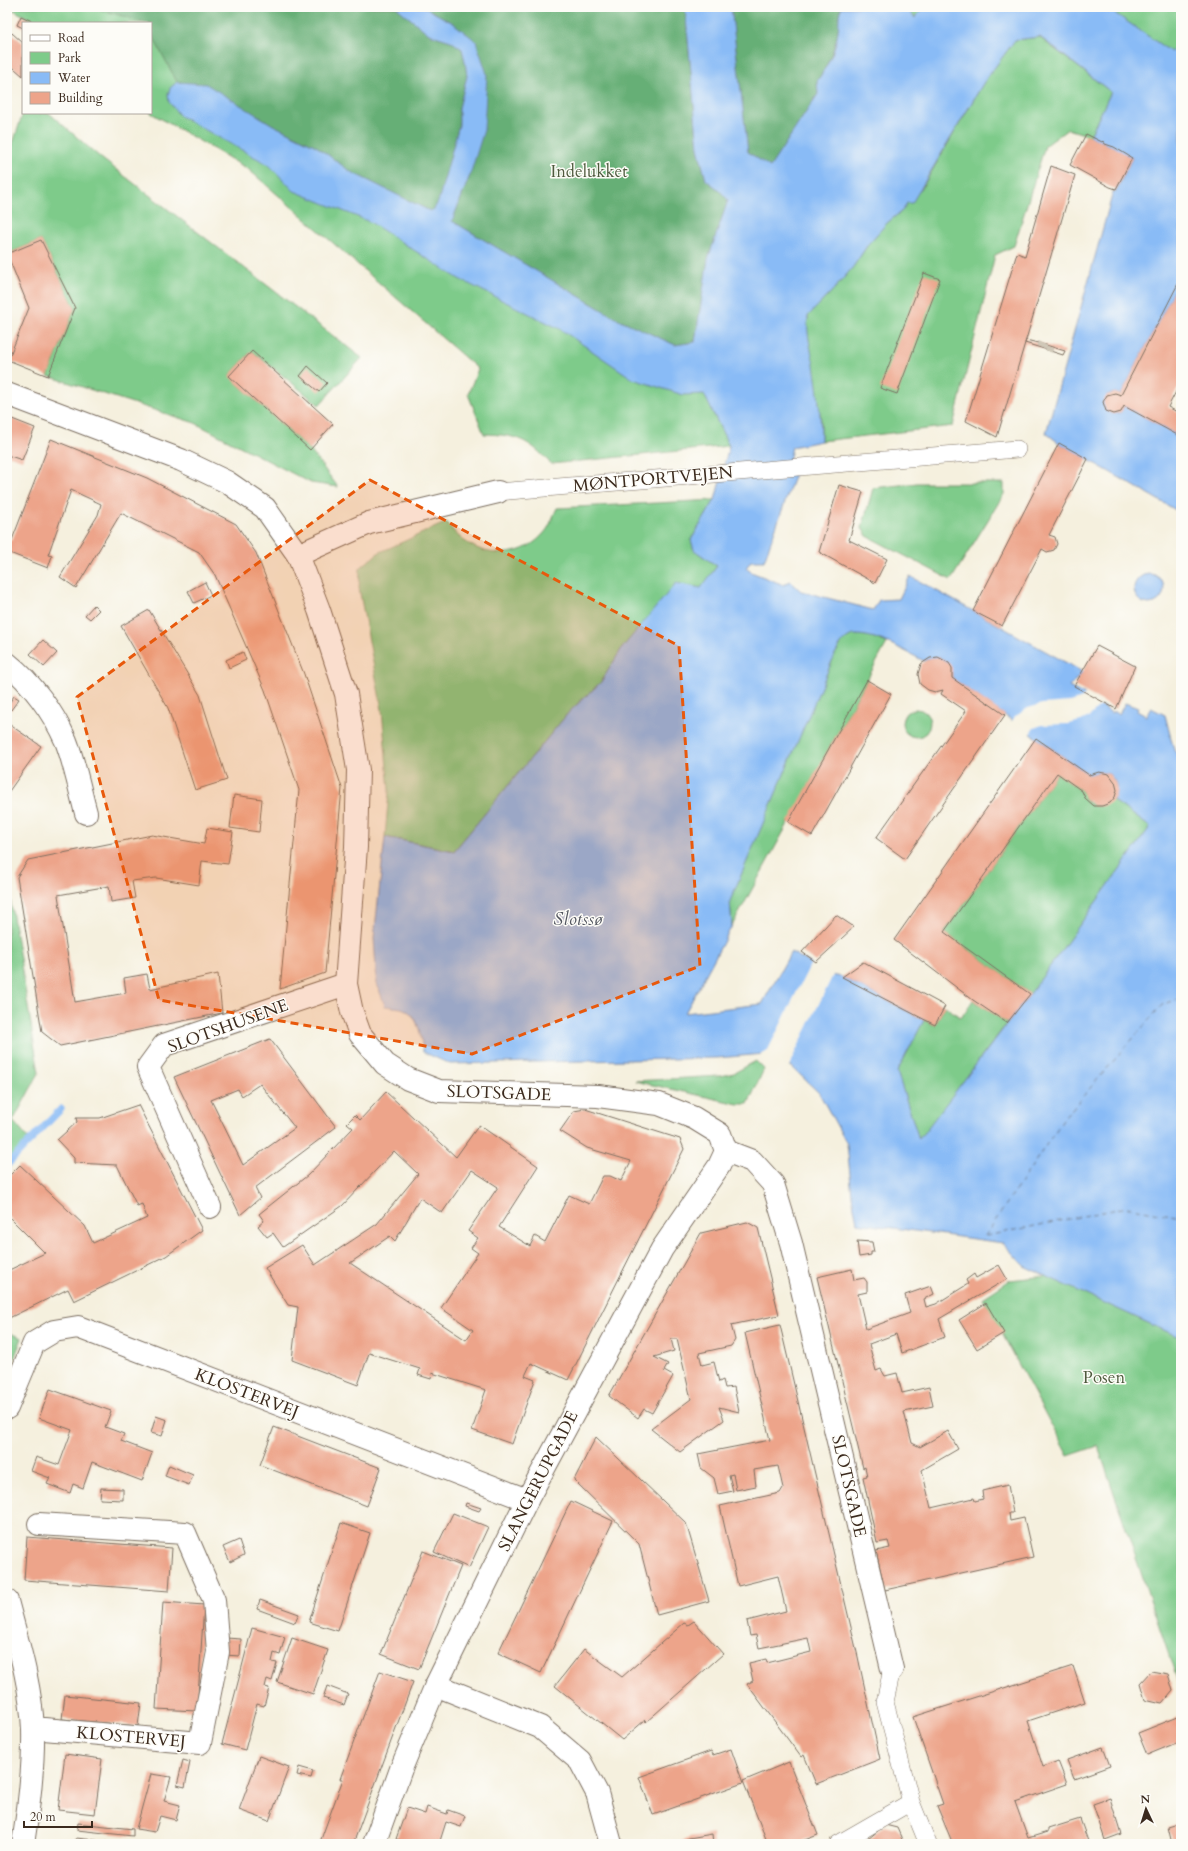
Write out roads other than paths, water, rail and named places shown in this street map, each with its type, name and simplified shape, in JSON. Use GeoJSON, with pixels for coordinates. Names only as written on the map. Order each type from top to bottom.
{"type":"FeatureCollection","features":[{"type":"Feature","properties":{"kind":"street","name":"SLOTSGADE"},"geometry":{"type":"LineString","coordinates":[[7,394],[181,460],[227,482],[265,508],[298,555],[320,610],[346,694],[358,770],[356,847],[346,984],[352,1012],[360,1034],[385,1064],[414,1082],[439,1091],[598,1096],[659,1104],[694,1118],[723,1142],[752,1161],[773,1184],[796,1264],[892,1669],[885,1702],[911,1802],[928,1844]]}},
{"type":"Feature","properties":{"kind":"street","name":"MØNTPORTVEJEN"},"geometry":{"type":"LineString","coordinates":[[298,555],[369,523],[498,492],[1016,449]]}},
{"type":"Feature","properties":{"kind":"street"},"geometry":{"type":"LineString","coordinates":[[7,663],[19,673],[46,706],[66,742],[86,813]]}},
{"type":"Feature","properties":{"kind":"street","name":"SLOTSHUSENE"},"geometry":{"type":"LineString","coordinates":[[210,1207],[148,1067],[164,1046],[346,984]]}},
{"type":"Feature","properties":{"kind":"street","name":"SLANGERUPGADE"},"geometry":{"type":"LineString","coordinates":[[374,1844],[401,1769],[436,1685],[527,1500],[662,1249],[719,1166],[723,1142]]}},
{"type":"Feature","properties":{"kind":"street","name":"KLOSTERVEJ"},"geometry":{"type":"LineString","coordinates":[[7,1408],[34,1343],[54,1331],[78,1327],[527,1500]]}},
{"type":"Feature","properties":{"kind":"street","name":"KLOSTERVEJ"},"geometry":{"type":"LineString","coordinates":[[33,1728],[200,1744],[218,1652],[214,1600],[185,1533],[39,1524]]}},
{"type":"Feature","properties":{"kind":"street"},"geometry":{"type":"LineString","coordinates":[[7,1601],[25,1667],[33,1728],[32,1780],[23,1844]]}},
{"type":"Feature","properties":{"kind":"street"},"geometry":{"type":"LineString","coordinates":[[436,1685],[540,1726],[580,1761],[597,1792],[611,1844]]}},
{"type":"Feature","properties":{"kind":"street"},"geometry":{"type":"LineString","coordinates":[[838,1844],[911,1802]]}},
{"type":"Feature","properties":{"kind":"water","name":"Slotssø"},"geometry":{"type":"Polygon","coordinates":[[[396,7],[424,7],[453,23],[476,41],[487,74],[484,130],[470,175],[452,221],[614,317],[675,345],[695,342],[708,259],[728,200],[718,189],[706,180],[698,148],[685,7],[731,7],[748,152],[770,167],[818,94],[817,81],[828,64],[833,51],[837,38],[842,7],[906,7],[915,18],[924,7],[1106,7],[1171,52],[1181,43],[1181,278],[1121,395],[1115,393],[1107,395],[1106,411],[1114,414],[1121,412],[1124,406],[1181,437],[1181,513],[1059,443],[1046,433],[1113,192],[1116,191],[1132,158],[1115,149],[1116,148],[1105,144],[1103,141],[1102,142],[1090,136],[1111,92],[1040,37],[1015,40],[984,82],[912,203],[907,203],[903,210],[887,223],[869,243],[853,267],[808,316],[808,334],[819,403],[821,441],[792,447],[787,471],[796,471],[764,561],[751,561],[746,568],[751,572],[784,585],[790,581],[801,591],[873,610],[879,600],[899,599],[910,576],[1083,672],[1069,687],[1087,696],[1112,713],[1113,711],[1119,714],[1125,703],[1138,708],[1137,711],[1146,716],[1151,708],[1165,715],[1174,750],[1181,760],[1181,1338],[1024,1266],[1003,1243],[857,1223],[852,1196],[847,1144],[819,1093],[792,1067],[764,1054],[717,1058],[450,1064],[423,1052],[418,1026],[412,1015],[401,1008],[385,1006],[377,984],[374,938],[385,837],[454,851],[569,712],[601,682],[622,648],[676,583],[701,588],[717,566],[694,550],[691,540],[715,500],[729,446],[704,394],[683,395],[633,379],[560,329],[459,279],[370,222],[294,191],[269,165],[180,116],[169,102],[168,95],[170,88],[177,82],[206,84],[273,125],[316,146],[351,172],[430,211],[434,209],[438,202],[459,125],[459,108],[467,76],[462,49],[451,41],[429,34],[396,7]],[[853,635],[847,638],[835,654],[730,901],[732,926],[685,1013],[762,1004],[791,952],[831,975],[842,977],[924,1020],[897,1072],[919,1139],[1030,994],[1150,827],[1113,800],[1116,793],[1116,783],[1109,774],[1099,772],[1089,775],[952,678],[950,667],[944,660],[935,657],[924,661],[881,640],[862,635],[853,635]]]}},
{"type":"Feature","properties":{"kind":"water"},"geometry":{"type":"Polygon","coordinates":[[[1149,574],[1160,578],[1164,589],[1160,600],[1149,604],[1138,600],[1134,589],[1138,578],[1149,574]]]}},
{"type":"Feature","properties":{"kind":"waterway"},"geometry":{"type":"LineString","coordinates":[[7,1165],[61,1109]]}},
{"type":"Feature","properties":{"kind":"tunnel"},"geometry":{"type":"LineString","coordinates":[[1044,349],[1046,345]]}},
{"type":"Feature","properties":{"kind":"park label","name":"Indelukket"},"geometry":{"type":"Point","coordinates":[589,171]}},
{"type":"Feature","properties":{"kind":"park label","name":"Posen"},"geometry":{"type":"Point","coordinates":[1104,1377]}}]}
